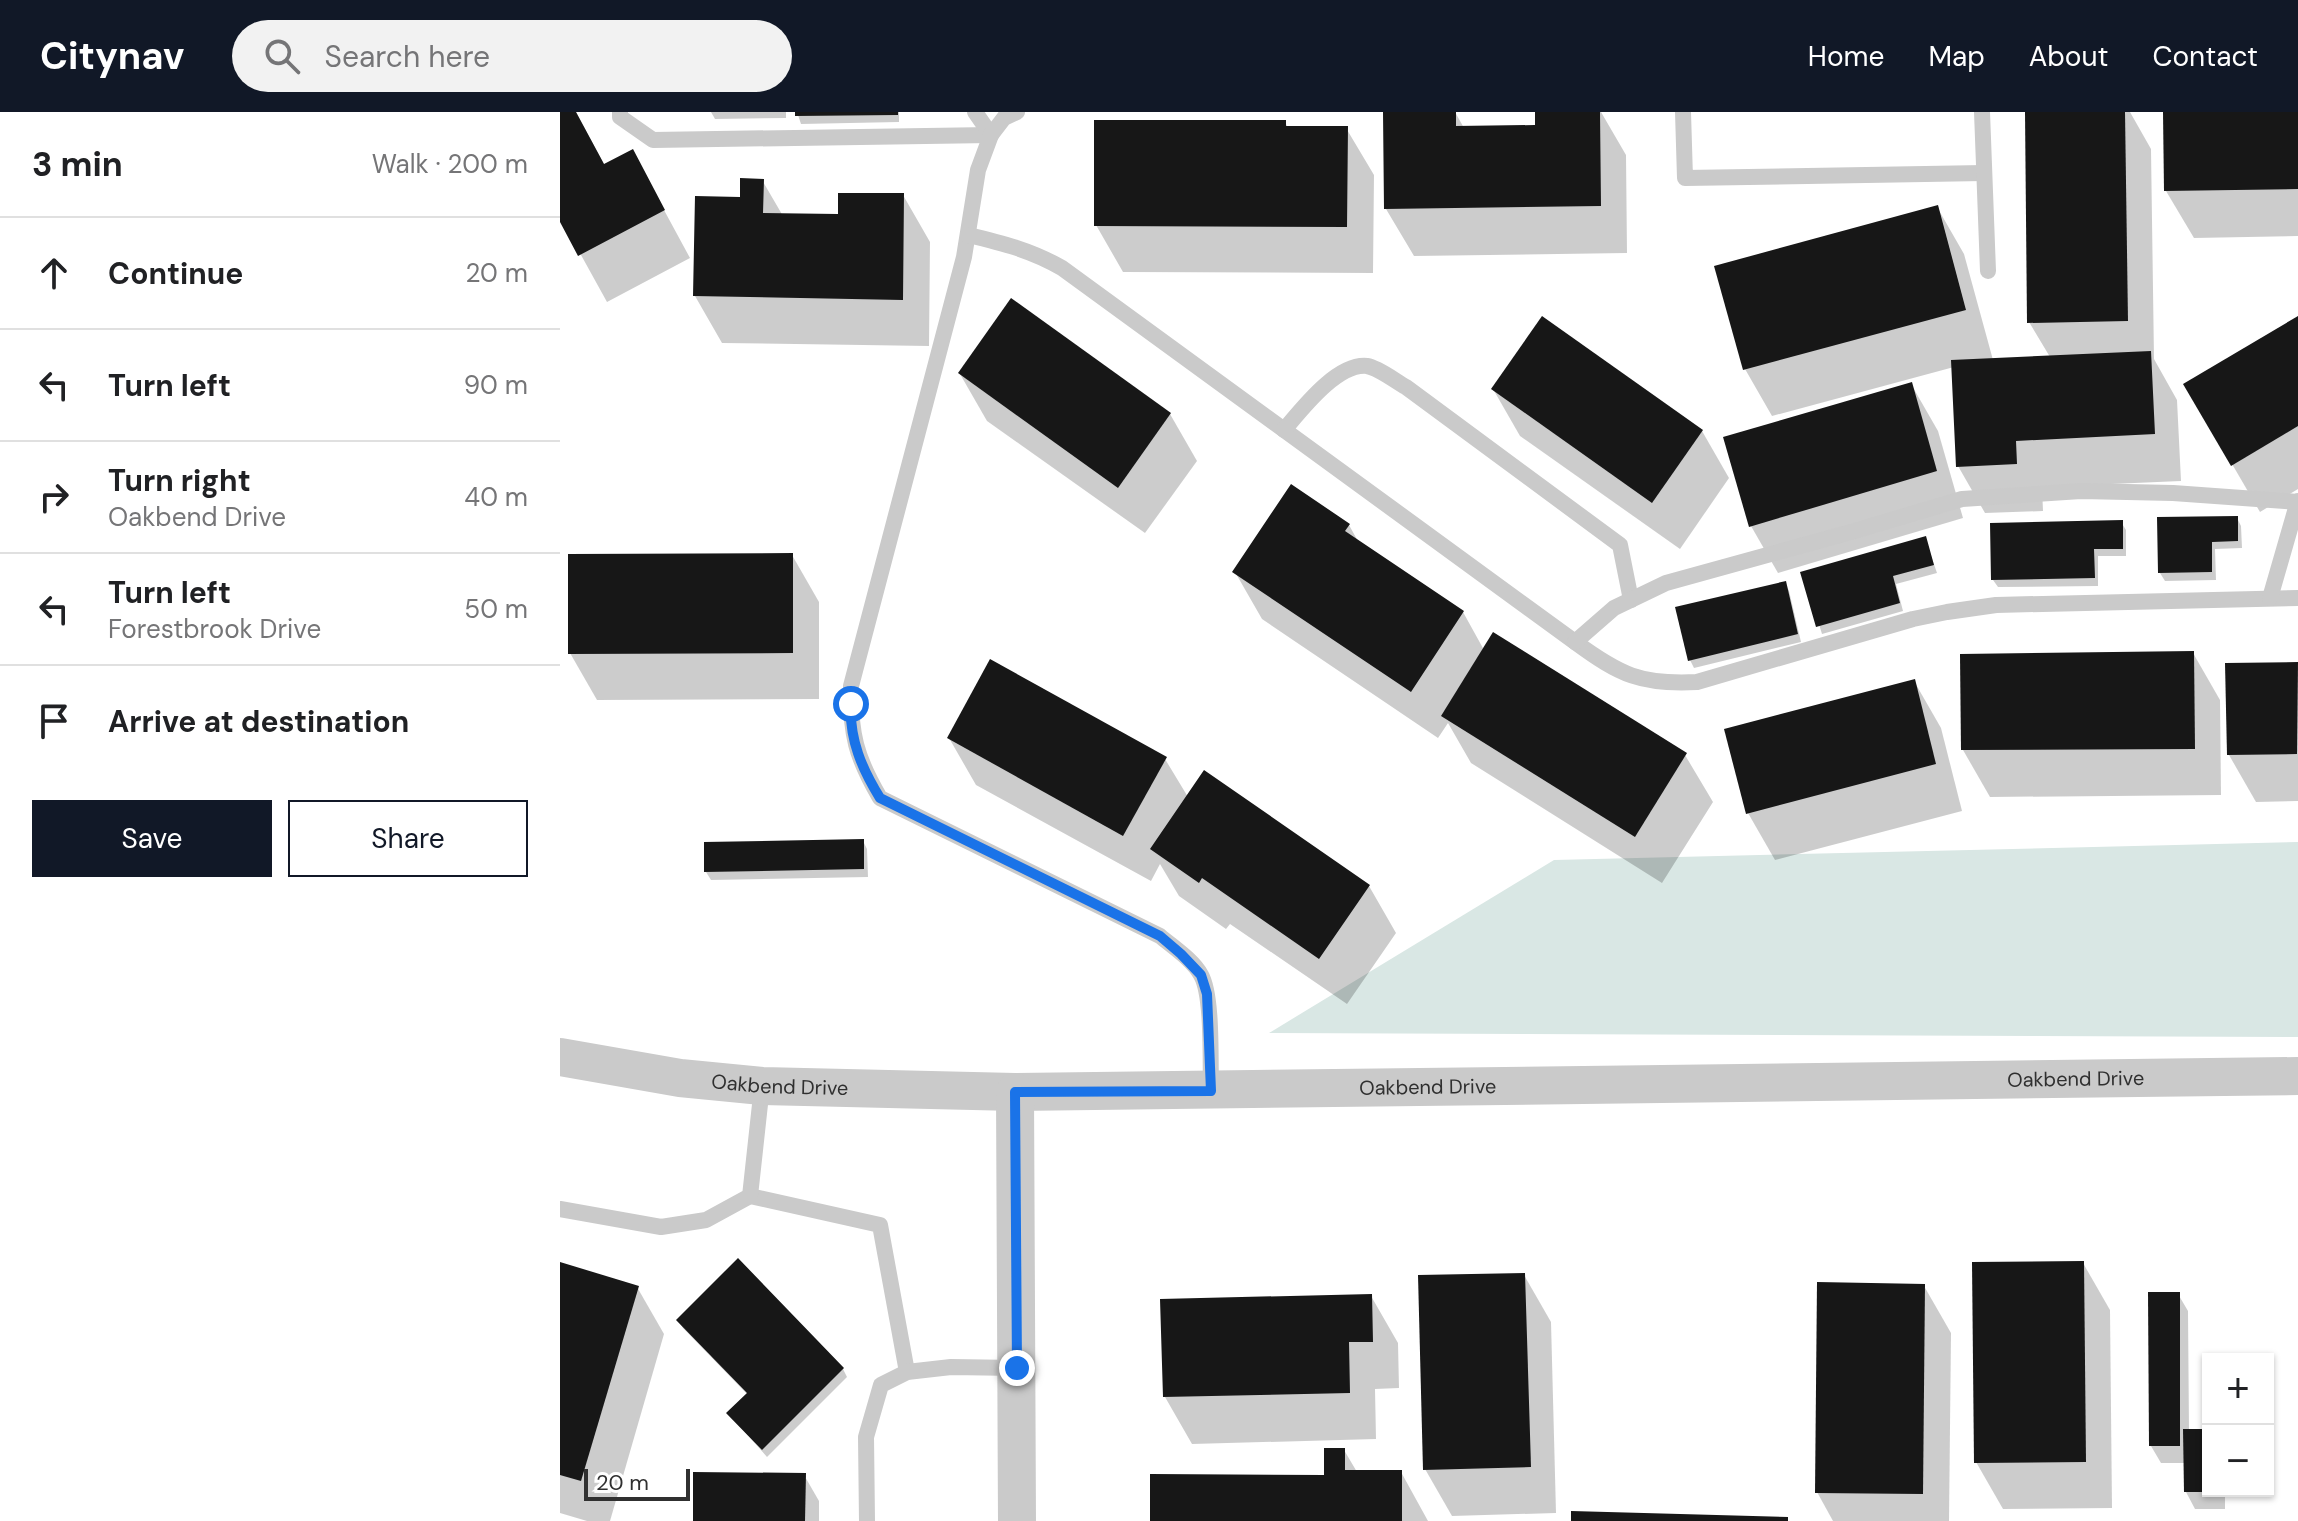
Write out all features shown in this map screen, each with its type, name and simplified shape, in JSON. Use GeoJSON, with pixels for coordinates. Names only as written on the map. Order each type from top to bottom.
{"type":"FeatureCollection","features":[{"type":"Feature","properties":{"kind":"street","name":"Oakbend Drive"},"geometry":{"type":"LineString","coordinates":[[560,1057],[680,1078],[762,1086],[1015,1092],[2298,1076]]}},
{"type":"Feature","properties":{"kind":"street"},"geometry":{"type":"LineString","coordinates":[[1015,1092],[1017,1521]]}},
{"type":"Feature","properties":{"kind":"lane"},"geometry":{"type":"LineString","coordinates":[[620,112],[620,117],[653,140],[991,135]]}},
{"type":"Feature","properties":{"kind":"lane"},"geometry":{"type":"LineString","coordinates":[[975,112],[991,135]]}},
{"type":"Feature","properties":{"kind":"lane"},"geometry":{"type":"LineString","coordinates":[[1017,112],[1004,118],[991,135],[978,170],[964,257],[851,686],[850,720],[861,766],[880,798],[1160,936],[1181,954],[1201,975],[1207,994],[1211,1091]]}},
{"type":"Feature","properties":{"kind":"lane"},"geometry":{"type":"LineString","coordinates":[[1683,112],[1685,178],[1984,173]]}},
{"type":"Feature","properties":{"kind":"lane"},"geometry":{"type":"LineString","coordinates":[[1982,112],[1988,271]]}},
{"type":"Feature","properties":{"kind":"lane"},"geometry":{"type":"LineString","coordinates":[[968,235],[1037,253],[1062,268],[1575,642],[1630,677],[1664,684],[1697,682],[1913,619],[1996,605],[2298,598]]}},
{"type":"Feature","properties":{"kind":"lane"},"geometry":{"type":"LineString","coordinates":[[1284,430],[1318,390],[1352,368],[1369,366],[1406,387],[1620,545],[1631,600]]}},
{"type":"Feature","properties":{"kind":"lane"},"geometry":{"type":"LineString","coordinates":[[1575,642],[1614,608],[1666,583],[1962,499],[2081,491],[2173,493],[2297,502],[2270,598]]}},
{"type":"Feature","properties":{"kind":"lane"},"geometry":{"type":"LineString","coordinates":[[750,1196],[762,1086]]}},
{"type":"Feature","properties":{"kind":"lane"},"geometry":{"type":"LineString","coordinates":[[560,1209],[661,1227],[706,1220],[750,1196],[880,1225],[907,1372]]}},
{"type":"Feature","properties":{"kind":"lane"},"geometry":{"type":"LineString","coordinates":[[867,1521],[866,1437],[881,1385],[907,1372],[951,1367],[1017,1368]]}},
{"type":"Feature","properties":{"kind":"shaded area"},"geometry":{"type":"Polygon","coordinates":[[[2298,842],[2298,1037],[1269,1033],[1554,860],[2298,842]]]}},
{"type":"Feature","properties":{"kind":"building"},"geometry":{"type":"Polygon","coordinates":[[[560,112],[576,112],[604,164],[633,149],[665,210],[578,256],[560,222],[560,112]]]}},
{"type":"Feature","properties":{"kind":"building"},"geometry":{"type":"Polygon","coordinates":[[[795,112],[898,112],[898,115],[795,116],[795,112]]]}},
{"type":"Feature","properties":{"kind":"building"},"geometry":{"type":"Polygon","coordinates":[[[1383,112],[1456,112],[1456,126],[1535,125],[1535,112],[1600,112],[1601,206],[1384,209],[1383,112]]]}},
{"type":"Feature","properties":{"kind":"building"},"geometry":{"type":"Polygon","coordinates":[[[2025,112],[2125,112],[2128,321],[2027,323],[2025,112]]]}},
{"type":"Feature","properties":{"kind":"building"},"geometry":{"type":"Polygon","coordinates":[[[2163,112],[2298,112],[2298,189],[2164,191],[2163,112]]]}},
{"type":"Feature","properties":{"kind":"building"},"geometry":{"type":"Polygon","coordinates":[[[1094,120],[1286,120],[1286,126],[1348,126],[1347,227],[1094,226],[1094,120]]]}},
{"type":"Feature","properties":{"kind":"building"},"geometry":{"type":"Polygon","coordinates":[[[740,178],[764,179],[763,213],[838,214],[838,193],[904,193],[903,300],[693,296],[695,196],[740,197],[740,178]]]}},
{"type":"Feature","properties":{"kind":"building"},"geometry":{"type":"Polygon","coordinates":[[[1938,205],[1966,310],[1743,370],[1714,266],[1938,205]]]}},
{"type":"Feature","properties":{"kind":"building"},"geometry":{"type":"Polygon","coordinates":[[[1011,298],[1171,413],[1118,488],[958,373],[1011,298]]]}},
{"type":"Feature","properties":{"kind":"building"},"geometry":{"type":"Polygon","coordinates":[[[1542,316],[1703,430],[1652,503],[1491,389],[1542,316]]]}},
{"type":"Feature","properties":{"kind":"building"},"geometry":{"type":"Polygon","coordinates":[[[2298,316],[2298,426],[2231,466],[2183,384],[2298,316]]]}},
{"type":"Feature","properties":{"kind":"building"},"geometry":{"type":"Polygon","coordinates":[[[2151,351],[2155,434],[2016,441],[2017,464],[1956,467],[1951,360],[2151,351]]]}},
{"type":"Feature","properties":{"kind":"building"},"geometry":{"type":"Polygon","coordinates":[[[1912,382],[1937,471],[1749,527],[1723,437],[1912,382]]]}},
{"type":"Feature","properties":{"kind":"building"},"geometry":{"type":"Polygon","coordinates":[[[1291,484],[1350,524],[1345,531],[1464,611],[1411,692],[1232,572],[1291,484]]]}},
{"type":"Feature","properties":{"kind":"building"},"geometry":{"type":"Polygon","coordinates":[[[2238,516],[2238,541],[2212,542],[2212,572],[2158,573],[2157,517],[2238,516]]]}},
{"type":"Feature","properties":{"kind":"building"},"geometry":{"type":"Polygon","coordinates":[[[2123,520],[2123,549],[2094,549],[2095,578],[1991,580],[1990,523],[2123,520]]]}},
{"type":"Feature","properties":{"kind":"building"},"geometry":{"type":"Polygon","coordinates":[[[1926,536],[1934,565],[1893,576],[1900,603],[1816,627],[1800,572],[1926,536]]]}},
{"type":"Feature","properties":{"kind":"building"},"geometry":{"type":"Polygon","coordinates":[[[793,553],[793,653],[568,654],[568,554],[793,553]]]}},
{"type":"Feature","properties":{"kind":"building"},"geometry":{"type":"Polygon","coordinates":[[[1786,581],[1798,634],[1688,661],[1675,607],[1786,581]]]}},
{"type":"Feature","properties":{"kind":"building"},"geometry":{"type":"Polygon","coordinates":[[[1493,632],[1687,753],[1635,837],[1441,716],[1493,632]]]}},
{"type":"Feature","properties":{"kind":"building"},"geometry":{"type":"Polygon","coordinates":[[[2194,651],[2195,749],[1961,750],[1960,654],[2194,651]]]}},
{"type":"Feature","properties":{"kind":"building"},"geometry":{"type":"Polygon","coordinates":[[[990,659],[1167,757],[1123,836],[947,738],[990,659]]]}},
{"type":"Feature","properties":{"kind":"building"},"geometry":{"type":"Polygon","coordinates":[[[2298,662],[2297,754],[2227,755],[2225,663],[2298,662]]]}},
{"type":"Feature","properties":{"kind":"building"},"geometry":{"type":"Polygon","coordinates":[[[1915,679],[1936,764],[1746,814],[1724,729],[1915,679]]]}},
{"type":"Feature","properties":{"kind":"building"},"geometry":{"type":"Polygon","coordinates":[[[1204,770],[1370,885],[1319,959],[1202,878],[1199,883],[1150,849],[1204,770]]]}},
{"type":"Feature","properties":{"kind":"building"},"geometry":{"type":"Polygon","coordinates":[[[864,839],[864,869],[704,872],[704,842],[864,839]]]}},
{"type":"Feature","properties":{"kind":"building"},"geometry":{"type":"Polygon","coordinates":[[[738,1258],[844,1368],[762,1450],[726,1413],[747,1393],[676,1320],[738,1258]]]}},
{"type":"Feature","properties":{"kind":"building"},"geometry":{"type":"Polygon","coordinates":[[[2084,1261],[2086,1462],[1974,1463],[1972,1262],[2084,1261]]]}},
{"type":"Feature","properties":{"kind":"building"},"geometry":{"type":"Polygon","coordinates":[[[560,1262],[639,1286],[581,1481],[560,1475],[560,1262]]]}},
{"type":"Feature","properties":{"kind":"building"},"geometry":{"type":"Polygon","coordinates":[[[1525,1273],[1531,1467],[1423,1470],[1418,1275],[1525,1273]]]}},
{"type":"Feature","properties":{"kind":"building"},"geometry":{"type":"Polygon","coordinates":[[[1817,1282],[1925,1284],[1923,1494],[1815,1493],[1817,1282]]]}},
{"type":"Feature","properties":{"kind":"building"},"geometry":{"type":"Polygon","coordinates":[[[2148,1292],[2180,1292],[2180,1446],[2149,1446],[2148,1292]]]}},
{"type":"Feature","properties":{"kind":"building"},"geometry":{"type":"Polygon","coordinates":[[[1372,1294],[1373,1342],[1349,1342],[1350,1393],[1163,1397],[1160,1299],[1372,1294]]]}},
{"type":"Feature","properties":{"kind":"building"},"geometry":{"type":"Polygon","coordinates":[[[2183,1429],[2202,1429],[2202,1492],[2184,1492],[2183,1429]]]}},
{"type":"Feature","properties":{"kind":"building"},"geometry":{"type":"Polygon","coordinates":[[[1324,1448],[1345,1448],[1345,1470],[1402,1470],[1402,1521],[1150,1521],[1150,1474],[1324,1475],[1324,1448]]]}},
{"type":"Feature","properties":{"kind":"building"},"geometry":{"type":"Polygon","coordinates":[[[693,1472],[806,1473],[805,1521],[693,1521],[693,1472]]]}},
{"type":"Feature","properties":{"kind":"building"},"geometry":{"type":"Polygon","coordinates":[[[1571,1511],[1788,1517],[1788,1521],[1571,1521],[1571,1511]]]}},
{"type":"Feature","properties":{"kind":"route"},"geometry":{"type":"LineString","coordinates":[[851,704],[850,720],[861,766],[880,798],[1160,936],[1201,975],[1207,994],[1211,1091],[1015,1092],[1017,1368]]}}]}
